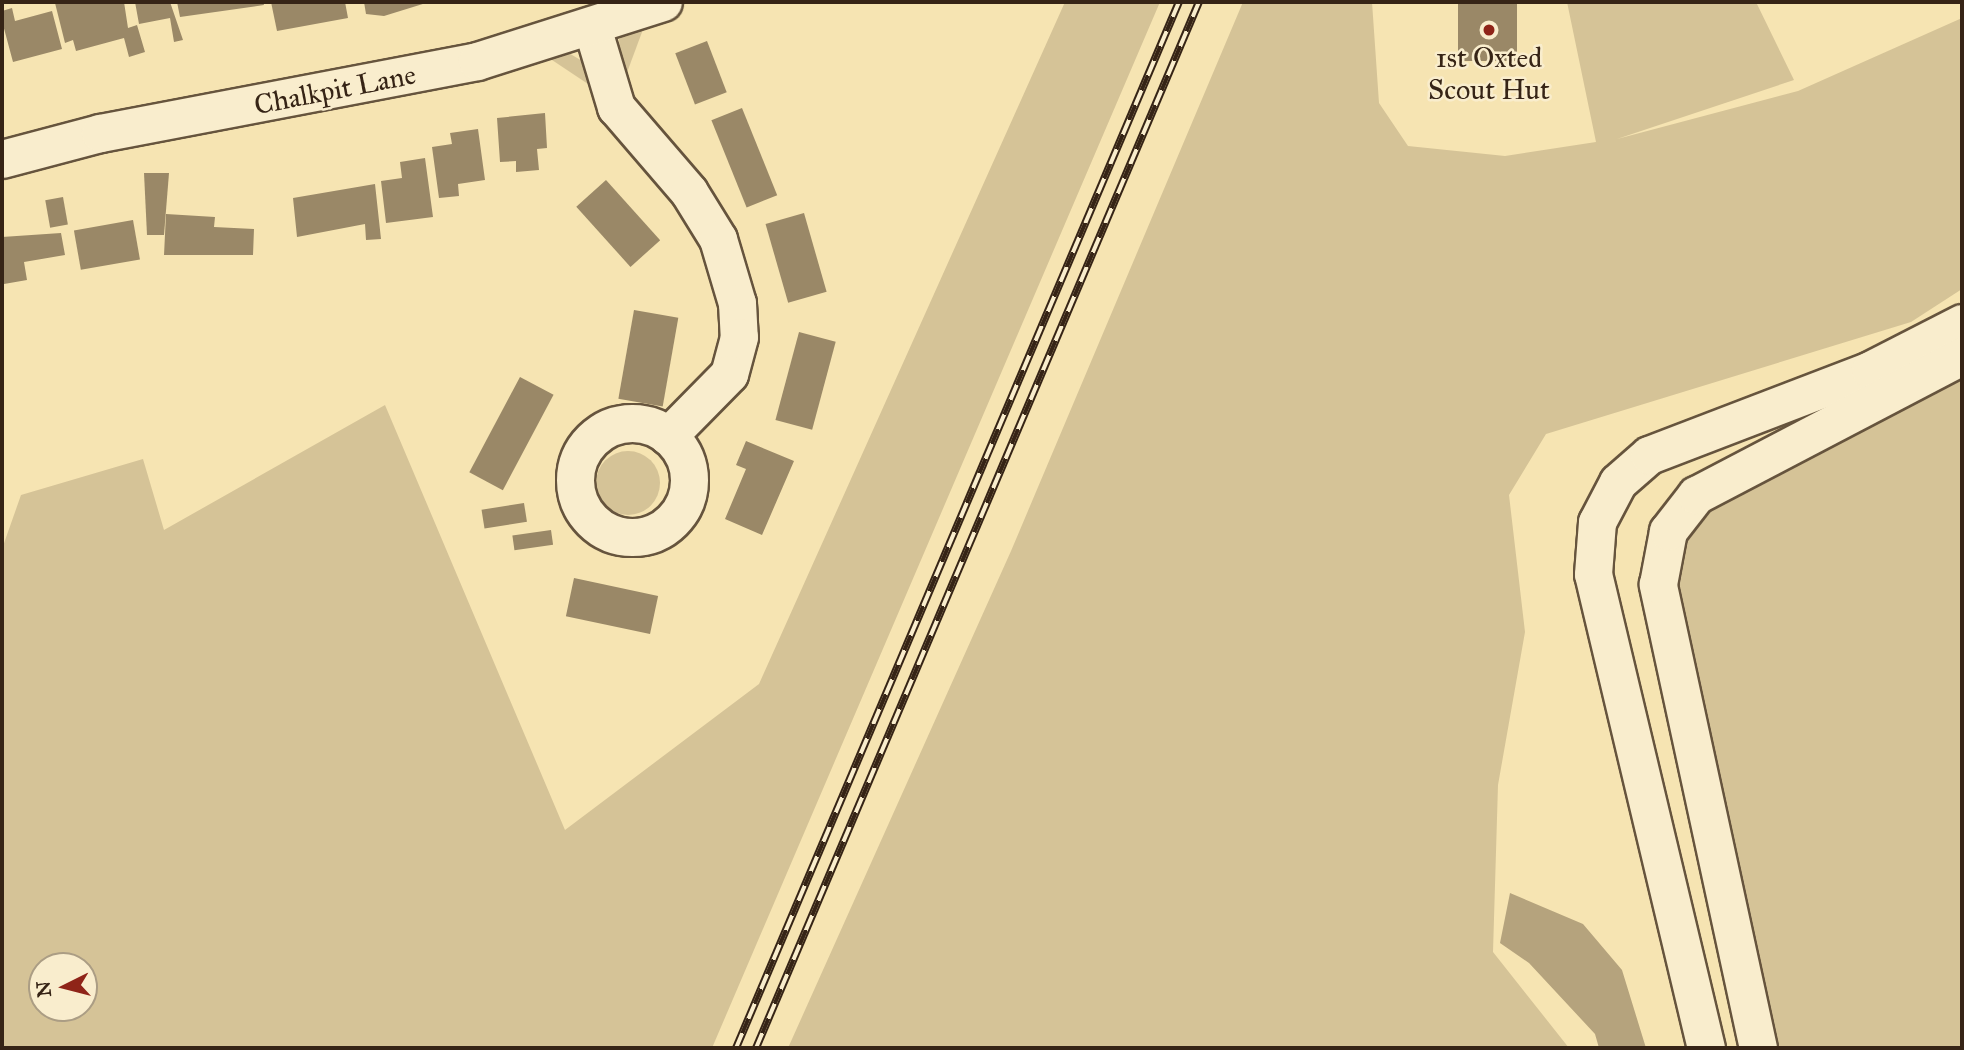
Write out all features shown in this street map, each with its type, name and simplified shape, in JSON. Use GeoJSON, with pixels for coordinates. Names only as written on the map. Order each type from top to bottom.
{"type":"FeatureCollection","features":[{"type":"Feature","properties":{"kind":"street","name":"Chalkpit Lane"},"geometry":{"type":"LineString","coordinates":[[2,159],[100,133],[357,89],[592,27],[663,2]]}},
{"type":"Feature","properties":{"kind":"street"},"geometry":{"type":"LineString","coordinates":[[592,27],[616,107],[689,192],[718,239],[737,303],[738,337],[729,374],[668,436]]}},
{"type":"Feature","properties":{"kind":"street"},"geometry":{"type":"LineString","coordinates":[[1706,1048],[1593,575],[1597,522],[1618,482],[1649,455],[1870,370],[1962,323]]}},
{"type":"Feature","properties":{"kind":"street"},"geometry":{"type":"LineString","coordinates":[[1758,1048],[1658,584],[1668,531],[1696,495],[1962,356]]}},
{"type":"Feature","properties":{"kind":"shaded area"},"geometry":{"type":"Polygon","coordinates":[[[1065,2],[1160,2],[712,1048],[2,1048],[2,549],[21,495],[143,459],[164,530],[385,405],[565,830],[759,684],[1065,2]]]}},
{"type":"Feature","properties":{"kind":"shaded area"},"geometry":{"type":"Polygon","coordinates":[[[1243,2],[1372,2],[1379,103],[1408,146],[1505,156],[1596,142],[1567,2],[1756,2],[1794,80],[1617,139],[1798,91],[1962,18],[1962,289],[1911,322],[1546,434],[1509,495],[1525,632],[1498,785],[1493,952],[1569,1048],[788,1048],[1011,551],[1243,2]]]}},
{"type":"Feature","properties":{"kind":"shaded area"},"geometry":{"type":"Polygon","coordinates":[[[645,24],[622,86],[619,39],[645,24]]]}},
{"type":"Feature","properties":{"kind":"shaded area"},"geometry":{"type":"Polygon","coordinates":[[[567,52],[589,65],[597,90],[546,56],[567,52]]]}},
{"type":"Feature","properties":{"kind":"shaded area"},"geometry":{"type":"Polygon","coordinates":[[[1962,368],[1962,1048],[1767,1048],[1669,587],[1679,535],[1702,504],[1962,368]]]}},
{"type":"Feature","properties":{"kind":"shaded area"},"geometry":{"type":"Polygon","coordinates":[[[622,451],[634,451],[651,460],[658,471],[658,495],[651,506],[634,515],[622,515],[610,510],[601,501],[596,489],[596,477],[601,465],[610,456],[622,451]]]}},
{"type":"Feature","properties":{"kind":"shaded area"},"geometry":{"type":"Polygon","coordinates":[[[1510,893],[1583,924],[1622,970],[1646,1048],[1599,1048],[1595,1034],[1529,963],[1500,943],[1510,893]]]}},
{"type":"Feature","properties":{"kind":"building"},"geometry":{"type":"Polygon","coordinates":[[[124,2],[128,28],[137,25],[145,52],[129,57],[124,38],[76,51],[73,40],[65,43],[55,3],[124,2]]]}},
{"type":"Feature","properties":{"kind":"building"},"geometry":{"type":"Polygon","coordinates":[[[135,2],[170,2],[183,40],[174,42],[170,18],[139,24],[135,2]]]}},
{"type":"Feature","properties":{"kind":"building"},"geometry":{"type":"Polygon","coordinates":[[[177,2],[263,2],[264,5],[180,17],[177,2]]]}},
{"type":"Feature","properties":{"kind":"building"},"geometry":{"type":"Polygon","coordinates":[[[271,2],[345,2],[348,18],[277,31],[271,2]]]}},
{"type":"Feature","properties":{"kind":"building"},"geometry":{"type":"Polygon","coordinates":[[[364,2],[426,3],[384,16],[366,14],[364,2]]]}},
{"type":"Feature","properties":{"kind":"building","name":"1st Oxted Scout Hut"},"geometry":{"type":"Polygon","coordinates":[[[1458,2],[1517,2],[1517,61],[1458,61],[1458,2]]]}},
{"type":"Feature","properties":{"kind":"building"},"geometry":{"type":"Polygon","coordinates":[[[12,8],[15,21],[52,11],[62,49],[13,62],[2,21],[2,11],[12,8]]]}},
{"type":"Feature","properties":{"kind":"building"},"geometry":{"type":"Polygon","coordinates":[[[707,41],[727,92],[695,105],[675,53],[707,41]]]}},
{"type":"Feature","properties":{"kind":"building"},"geometry":{"type":"Polygon","coordinates":[[[742,108],[777,195],[747,208],[711,120],[742,108]]]}},
{"type":"Feature","properties":{"kind":"building"},"geometry":{"type":"Polygon","coordinates":[[[545,113],[547,148],[537,149],[539,170],[516,172],[516,161],[500,162],[497,118],[545,113]]]}},
{"type":"Feature","properties":{"kind":"building"},"geometry":{"type":"Polygon","coordinates":[[[478,129],[485,180],[458,184],[459,196],[439,198],[432,147],[452,144],[450,133],[478,129]]]}},
{"type":"Feature","properties":{"kind":"building"},"geometry":{"type":"Polygon","coordinates":[[[425,158],[433,217],[386,223],[381,181],[402,178],[400,162],[425,158]]]}},
{"type":"Feature","properties":{"kind":"building"},"geometry":{"type":"Polygon","coordinates":[[[144,173],[169,173],[164,235],[147,235],[144,173]]]}},
{"type":"Feature","properties":{"kind":"building"},"geometry":{"type":"Polygon","coordinates":[[[606,180],[660,240],[630,267],[576,207],[606,180]]]}},
{"type":"Feature","properties":{"kind":"building"},"geometry":{"type":"Polygon","coordinates":[[[375,184],[381,239],[366,240],[365,224],[297,237],[293,198],[375,184]]]}},
{"type":"Feature","properties":{"kind":"building"},"geometry":{"type":"Polygon","coordinates":[[[63,197],[68,225],[50,228],[45,200],[63,197]]]}},
{"type":"Feature","properties":{"kind":"building"},"geometry":{"type":"Polygon","coordinates":[[[804,213],[827,292],[788,303],[766,224],[804,213]]]}},
{"type":"Feature","properties":{"kind":"building"},"geometry":{"type":"Polygon","coordinates":[[[166,214],[215,217],[214,227],[254,229],[253,255],[164,255],[166,214]]]}},
{"type":"Feature","properties":{"kind":"building"},"geometry":{"type":"Polygon","coordinates":[[[133,220],[140,259],[81,270],[74,230],[133,220]]]}},
{"type":"Feature","properties":{"kind":"building"},"geometry":{"type":"Polygon","coordinates":[[[61,233],[65,255],[24,262],[27,280],[4,284],[2,237],[61,233]]]}},
{"type":"Feature","properties":{"kind":"building"},"geometry":{"type":"Polygon","coordinates":[[[634,310],[678,318],[663,406],[618,399],[634,310]]]}},
{"type":"Feature","properties":{"kind":"building"},"geometry":{"type":"Polygon","coordinates":[[[799,332],[836,342],[812,430],[775,420],[799,332]]]}},
{"type":"Feature","properties":{"kind":"building"},"geometry":{"type":"Polygon","coordinates":[[[520,377],[554,395],[503,490],[469,472],[520,377]]]}},
{"type":"Feature","properties":{"kind":"building"},"geometry":{"type":"Polygon","coordinates":[[[746,441],[794,461],[762,535],[725,519],[746,469],[736,465],[746,441]]]}},
{"type":"Feature","properties":{"kind":"building"},"geometry":{"type":"Polygon","coordinates":[[[524,503],[527,522],[485,528],[482,510],[524,503]]]}},
{"type":"Feature","properties":{"kind":"building"},"geometry":{"type":"Polygon","coordinates":[[[551,530],[553,545],[514,550],[512,535],[551,530]]]}},
{"type":"Feature","properties":{"kind":"building"},"geometry":{"type":"Polygon","coordinates":[[[574,578],[658,596],[650,634],[566,616],[574,578]]]}},
{"type":"Feature","properties":{"kind":"railway"},"geometry":{"type":"LineString","coordinates":[[736,1048],[1179,2]]}},
{"type":"Feature","properties":{"kind":"railway"},"geometry":{"type":"LineString","coordinates":[[756,1048],[1199,2]]}},
{"type":"Feature","properties":{"kind":"place","name":"1st Oxted Scout Hut"},"geometry":{"type":"Point","coordinates":[1489,30]}}]}
